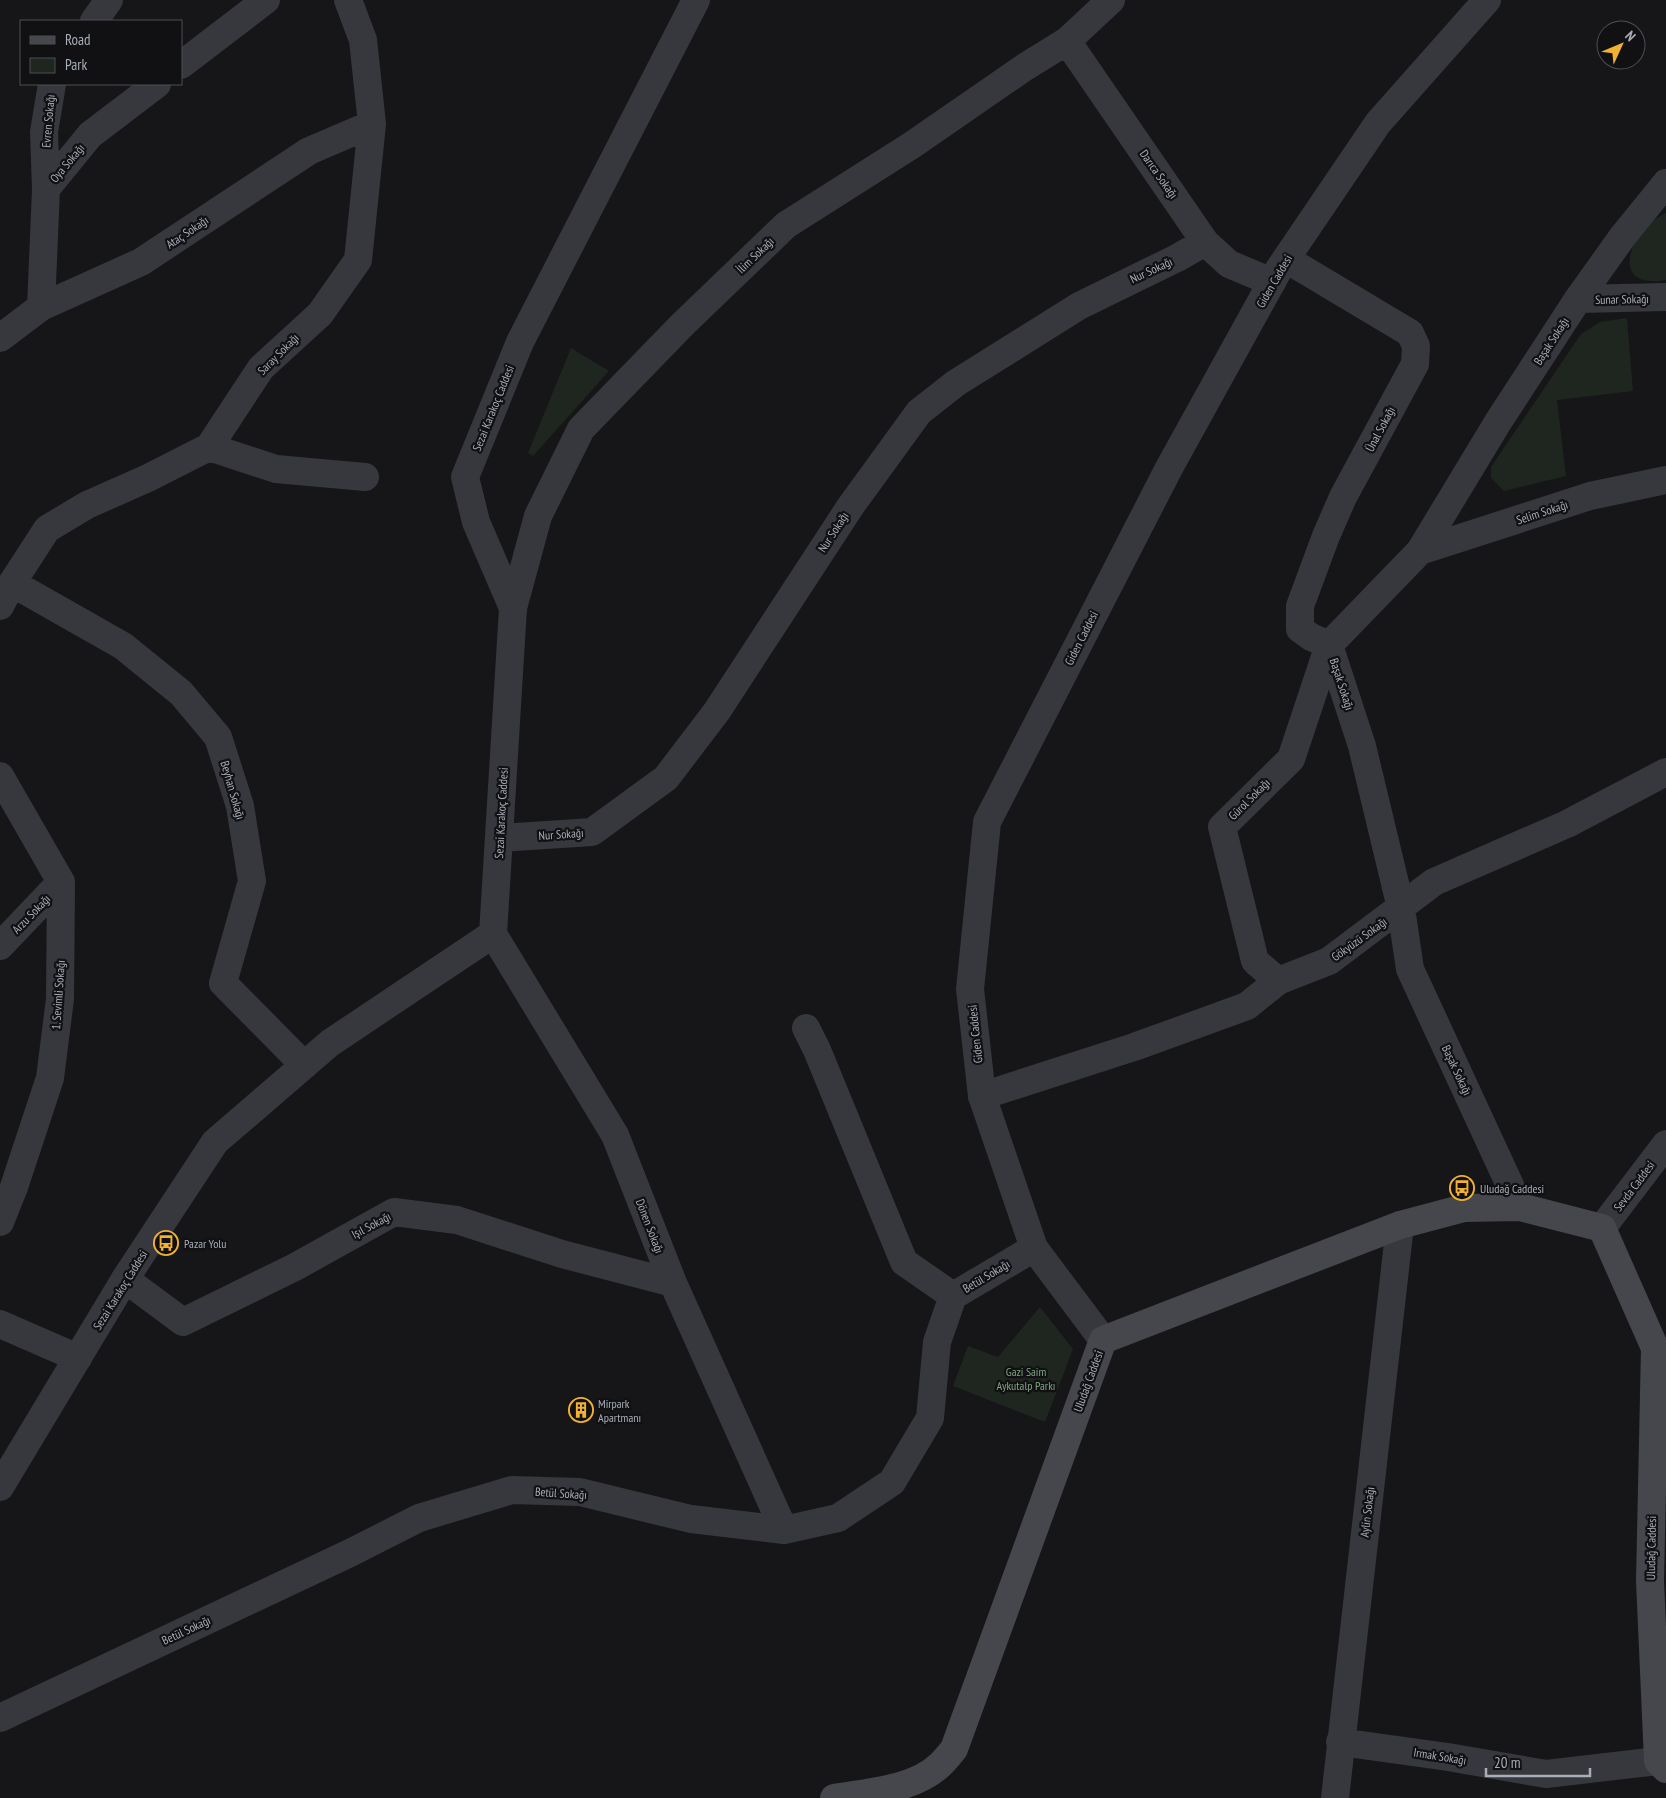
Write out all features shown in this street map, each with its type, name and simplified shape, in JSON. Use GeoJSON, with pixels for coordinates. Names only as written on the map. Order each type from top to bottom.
{"type":"FeatureCollection","features":[{"type":"Feature","properties":{"kind":"main road","name":"Uludağ Caddesi"},"geometry":{"type":"LineString","coordinates":[[834,1798],[898,1786],[925,1776],[941,1765],[954,1749],[1103,1340],[1400,1225],[1464,1208],[1520,1207],[1602,1228],[1655,1348],[1650,1581],[1662,1765]]}},
{"type":"Feature","properties":{"kind":"street"},"geometry":{"type":"LineString","coordinates":[[95,20],[109,0]]}},
{"type":"Feature","properties":{"kind":"street"},"geometry":{"type":"LineString","coordinates":[[182,64],[266,0]]}},
{"type":"Feature","properties":{"kind":"street","name":"Saray Sokağı"},"geometry":{"type":"LineString","coordinates":[[6,595],[47,529],[87,504],[148,478],[209,447],[261,368],[320,314],[358,260],[372,124],[363,40],[348,0]]}},
{"type":"Feature","properties":{"kind":"street","name":"Sezai Karakoç Caddesi"},"geometry":{"type":"LineString","coordinates":[[0,1487],[124,1279],[215,1142],[330,1043],[493,934],[513,608],[476,522],[465,477],[520,342],[696,0]]}},
{"type":"Feature","properties":{"kind":"street","name":"İlim Sokağı"},"geometry":{"type":"LineString","coordinates":[[513,608],[538,516],[581,428],[682,325],[786,225],[912,145],[1025,67],[1067,42],[1111,0]]}},
{"type":"Feature","properties":{"kind":"street","name":"Giden Caddesi"},"geometry":{"type":"LineString","coordinates":[[1103,1340],[1034,1248],[982,1096],[970,989],[987,822],[1169,468],[1272,282],[1378,123],[1487,0]]}},
{"type":"Feature","properties":{"kind":"street","name":"Darıca Sokağı"},"geometry":{"type":"LineString","coordinates":[[1067,42],[1205,242],[1229,264],[1272,282]]}},
{"type":"Feature","properties":{"kind":"street","name":"Evren Sokağı"},"geometry":{"type":"LineString","coordinates":[[46,189],[44,132],[52,85]]}},
{"type":"Feature","properties":{"kind":"street","name":"Oya Sokağı"},"geometry":{"type":"LineString","coordinates":[[40,307],[46,189],[90,135],[156,85]]}},
{"type":"Feature","properties":{"kind":"street","name":"Ataç Sokağı"},"geometry":{"type":"LineString","coordinates":[[0,338],[40,307],[141,262],[309,151],[372,124]]}},
{"type":"Feature","properties":{"kind":"street","name":"Başak Sokağı"},"geometry":{"type":"LineString","coordinates":[[1520,1207],[1410,969],[1401,908],[1362,746],[1329,644],[1420,551],[1498,422],[1578,299],[1623,236],[1666,183]]}},
{"type":"Feature","properties":{"kind":"street","name":"Nur Sokağı"},"geometry":{"type":"LineString","coordinates":[[500,838],[592,832],[666,778],[717,711],[850,506],[919,412],[956,383],[1079,306],[1177,258],[1205,242]]}},
{"type":"Feature","properties":{"kind":"street","name":"Ünal Sokağı"},"geometry":{"type":"LineString","coordinates":[[1286,259],[1410,333],[1416,346],[1415,364],[1343,498],[1326,536],[1300,606],[1300,629],[1311,637],[1329,644]]}},
{"type":"Feature","properties":{"kind":"street","name":"Sunar Sokağı"},"geometry":{"type":"LineString","coordinates":[[1578,299],[1666,297]]}},
{"type":"Feature","properties":{"kind":"street"},"geometry":{"type":"LineString","coordinates":[[209,447],[276,469],[365,477]]}},
{"type":"Feature","properties":{"kind":"street","name":"Selim Sokağı"},"geometry":{"type":"LineString","coordinates":[[1420,551],[1590,496],[1666,480]]}},
{"type":"Feature","properties":{"kind":"street","name":"Beyhan Sokağı"},"geometry":{"type":"LineString","coordinates":[[6,595],[123,646],[180,693],[218,737],[240,806],[252,881],[223,984],[304,1065]]}},
{"type":"Feature","properties":{"kind":"street","name":"Gürol Sokağı"},"geometry":{"type":"LineString","coordinates":[[1278,982],[1255,961],[1222,826],[1290,759],[1329,644]]}},
{"type":"Feature","properties":{"kind":"street","name":"Gökyüzü Sokağı"},"geometry":{"type":"LineString","coordinates":[[982,1096],[1134,1047],[1247,1006],[1278,982],[1329,961],[1434,882],[1567,824],[1666,772]]}},
{"type":"Feature","properties":{"kind":"street"},"geometry":{"type":"LineString","coordinates":[[0,776],[61,882]]}},
{"type":"Feature","properties":{"kind":"street","name":"Arzu Sokağı"},"geometry":{"type":"LineString","coordinates":[[0,946],[61,882]]}},
{"type":"Feature","properties":{"kind":"street","name":"1. Sevimli Sokağı"},"geometry":{"type":"LineString","coordinates":[[0,1222],[14,1187],[50,1078],[60,999],[61,882]]}},
{"type":"Feature","properties":{"kind":"street","name":"Dönen Sokağı"},"geometry":{"type":"LineString","coordinates":[[493,934],[615,1135],[673,1283],[784,1530]]}},
{"type":"Feature","properties":{"kind":"street"},"geometry":{"type":"LineString","coordinates":[[806,1028],[817,1050],[904,1262],[953,1296]]}},
{"type":"Feature","properties":{"kind":"street","name":"Sevda Caddesi"},"geometry":{"type":"LineString","coordinates":[[1602,1228],[1666,1144]]}},
{"type":"Feature","properties":{"kind":"street","name":"Işıl Sokağı"},"geometry":{"type":"LineString","coordinates":[[124,1279],[183,1322],[294,1267],[394,1212],[457,1220],[562,1254],[673,1283]]}},
{"type":"Feature","properties":{"kind":"street","name":"Aylin Sokağı"},"geometry":{"type":"LineString","coordinates":[[1335,1798],[1400,1225]]}},
{"type":"Feature","properties":{"kind":"street","name":"Betül Sokağı"},"geometry":{"type":"LineString","coordinates":[[0,1718],[350,1553],[419,1518],[512,1490],[580,1492],[691,1519],[784,1530],[838,1518],[892,1482],[930,1418],[937,1342],[953,1296],[1034,1248]]}},
{"type":"Feature","properties":{"kind":"street"},"geometry":{"type":"LineString","coordinates":[[0,1324],[78,1358]]}},
{"type":"Feature","properties":{"kind":"street","name":"Irmak Sokağı"},"geometry":{"type":"LineString","coordinates":[[1340,1742],[1448,1757],[1546,1774],[1662,1765]]}},
{"type":"Feature","properties":{"kind":"green space"},"geometry":{"type":"Polygon","coordinates":[[[1666,213],[1666,280],[1650,281],[1639,278],[1632,273],[1630,264],[1630,255],[1634,244],[1649,224],[1666,213]]]}},
{"type":"Feature","properties":{"kind":"green space"},"geometry":{"type":"Polygon","coordinates":[[[1627,318],[1633,391],[1557,400],[1566,476],[1504,491],[1491,478],[1491,467],[1581,334],[1600,322],[1627,318]]]}},
{"type":"Feature","properties":{"kind":"green space"},"geometry":{"type":"Polygon","coordinates":[[[571,348],[609,371],[533,456],[528,453],[571,348]]]}},
{"type":"Feature","properties":{"kind":"green space","name":"Gazi Saim Aykutalp Parkı"},"geometry":{"type":"Polygon","coordinates":[[[1040,1307],[1073,1349],[1045,1422],[953,1386],[968,1346],[998,1357],[1040,1307]]]}},
{"type":"Feature","properties":{"kind":"place","name":"Uludağ Caddesi"},"geometry":{"type":"Point","coordinates":[1462,1188]}},
{"type":"Feature","properties":{"kind":"place","name":"Pazar Yolu"},"geometry":{"type":"Point","coordinates":[166,1243]}},
{"type":"Feature","properties":{"kind":"place","name":"Mirpark Apartmanı"},"geometry":{"type":"Point","coordinates":[581,1410]}}]}
